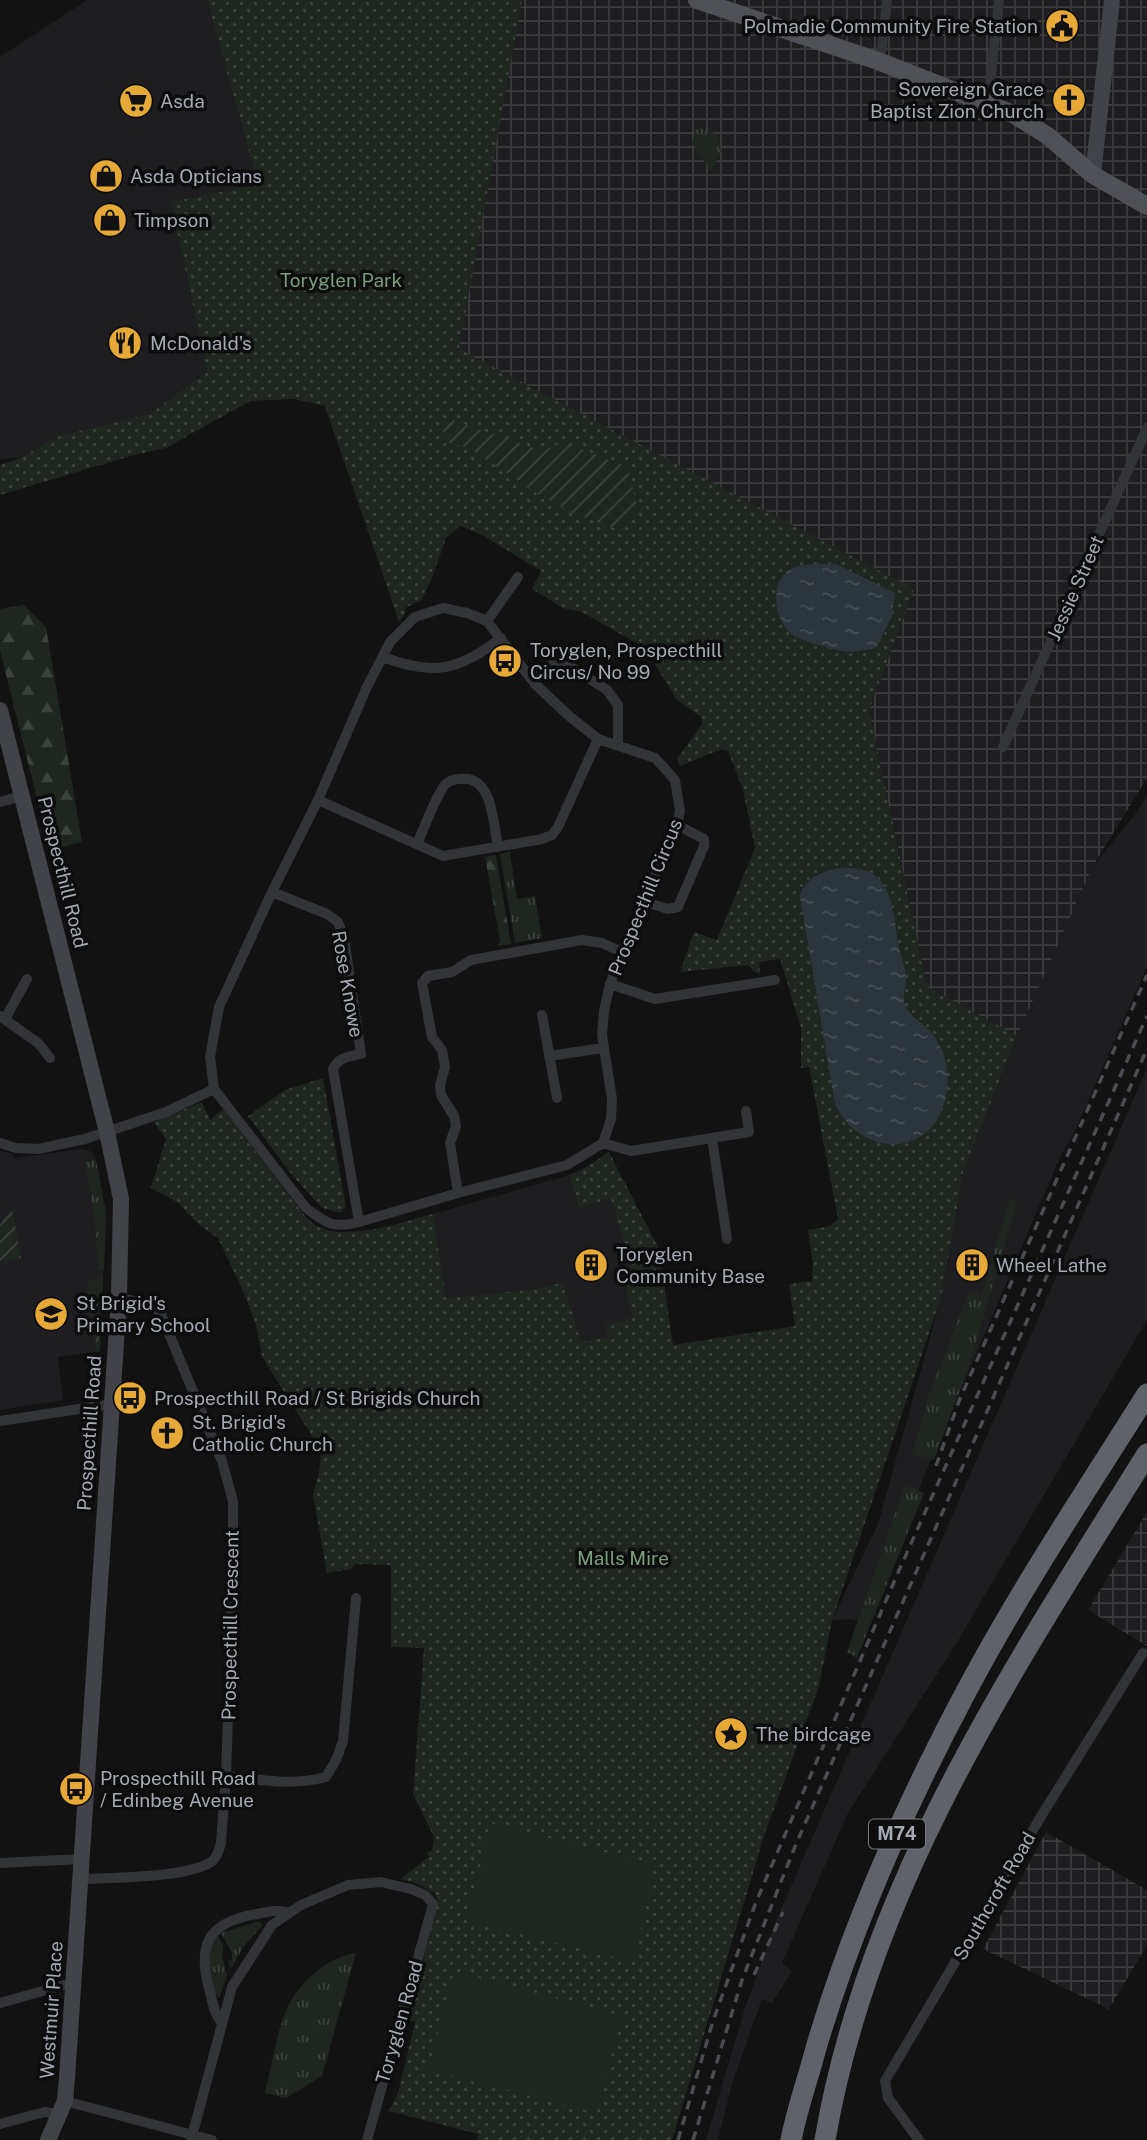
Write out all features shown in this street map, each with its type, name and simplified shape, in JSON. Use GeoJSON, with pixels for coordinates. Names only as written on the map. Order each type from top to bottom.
{"type":"FeatureCollection","features":[{"type":"Feature","properties":{"kind":"highway","name":"M74"},"geometry":{"type":"LineString","coordinates":[[791,2140],[829,2005],[859,1923],[903,1820],[968,1687],[1050,1548],[1147,1394]]}},
{"type":"Feature","properties":{"kind":"highway","name":"M74"},"geometry":{"type":"LineString","coordinates":[[825,2140],[849,2029],[882,1934],[922,1839],[973,1739],[1147,1454]]}},
{"type":"Feature","properties":{"kind":"main road"},"geometry":{"type":"LineString","coordinates":[[697,0],[878,61],[988,103],[1031,123],[1093,175],[1147,206]]}},
{"type":"Feature","properties":{"kind":"main road"},"geometry":{"type":"LineString","coordinates":[[1093,175],[1112,0]]}},
{"type":"Feature","properties":{"kind":"main road","name":"Prospecthill Road"},"geometry":{"type":"LineString","coordinates":[[0,710],[107,1132],[121,1199],[112,1404],[81,1879]]}},
{"type":"Feature","properties":{"kind":"main road","name":"Westmuir Place"},"geometry":{"type":"LineString","coordinates":[[48,2140],[62,2108],[75,1982],[81,1879]]}},
{"type":"Feature","properties":{"kind":"street"},"geometry":{"type":"LineString","coordinates":[[878,61],[887,0]]}},
{"type":"Feature","properties":{"kind":"street"},"geometry":{"type":"LineString","coordinates":[[988,103],[999,0]]}},
{"type":"Feature","properties":{"kind":"street","name":"Jessie Street"},"geometry":{"type":"LineString","coordinates":[[1003,747],[1147,428]]}},
{"type":"Feature","properties":{"kind":"street"},"geometry":{"type":"LineString","coordinates":[[518,577],[487,621],[443,608],[415,617],[390,642],[360,701],[318,800],[219,1007],[209,1057],[214,1089],[306,1208],[323,1222],[342,1227],[567,1165],[603,1143],[631,1151],[749,1132],[746,1111]]}},
{"type":"Feature","properties":{"kind":"street","name":"Prospecthill Circus"},"geometry":{"type":"LineString","coordinates":[[487,621],[535,684],[559,707],[598,739],[655,758],[675,780],[680,811],[677,825],[610,984],[604,1017],[603,1048],[612,1100],[611,1119],[603,1143]]}},
{"type":"Feature","properties":{"kind":"street"},"geometry":{"type":"LineString","coordinates":[[383,657],[411,667],[440,668],[477,656],[501,638]]}},
{"type":"Feature","properties":{"kind":"street"},"geometry":{"type":"LineString","coordinates":[[527,672],[559,663],[568,665],[607,690],[618,705],[618,744]]}},
{"type":"Feature","properties":{"kind":"street"},"geometry":{"type":"LineString","coordinates":[[318,800],[443,856],[542,839],[552,835],[558,827],[598,739]]}},
{"type":"Feature","properties":{"kind":"street"},"geometry":{"type":"LineString","coordinates":[[416,845],[444,786],[465,778],[476,781],[484,789],[498,846]]}},
{"type":"Feature","properties":{"kind":"street"},"geometry":{"type":"LineString","coordinates":[[0,802],[22,796]]}},
{"type":"Feature","properties":{"kind":"street"},"geometry":{"type":"LineString","coordinates":[[645,902],[668,909],[678,906],[704,846],[704,839],[700,835],[677,825]]}},
{"type":"Feature","properties":{"kind":"street","name":"Rose Knowe"},"geometry":{"type":"LineString","coordinates":[[272,892],[327,914],[338,922],[344,938],[361,1054],[337,1061],[333,1069],[359,1222]]}},
{"type":"Feature","properties":{"kind":"street"},"geometry":{"type":"LineString","coordinates":[[458,1193],[450,1143],[456,1126],[440,1086],[445,1067],[443,1050],[432,1037],[422,983],[428,976],[452,972],[471,960],[582,940],[601,943],[622,952]]}},
{"type":"Feature","properties":{"kind":"street"},"geometry":{"type":"LineString","coordinates":[[27,979],[3,1017],[38,1043],[50,1058]]}},
{"type":"Feature","properties":{"kind":"street"},"geometry":{"type":"LineString","coordinates":[[610,984],[654,999],[775,980]]}},
{"type":"Feature","properties":{"kind":"street"},"geometry":{"type":"LineString","coordinates":[[542,1015],[557,1098]]}},
{"type":"Feature","properties":{"kind":"street"},"geometry":{"type":"LineString","coordinates":[[549,1056],[603,1048]]}},
{"type":"Feature","properties":{"kind":"street"},"geometry":{"type":"LineString","coordinates":[[0,1143],[16,1148],[38,1149],[107,1132],[166,1112],[214,1089]]}},
{"type":"Feature","properties":{"kind":"street"},"geometry":{"type":"LineString","coordinates":[[712,1138],[727,1239]]}},
{"type":"Feature","properties":{"kind":"street","name":"Prospecthill Crescent"},"geometry":{"type":"LineString","coordinates":[[81,1879],[139,1877],[186,1870],[212,1861],[221,1843],[226,1776],[233,1568],[232,1495],[222,1461],[160,1312],[148,1304],[118,1298]]}},
{"type":"Feature","properties":{"kind":"street"},"geometry":{"type":"LineString","coordinates":[[0,1421],[112,1404]]}},
{"type":"Feature","properties":{"kind":"street"},"geometry":{"type":"LineString","coordinates":[[226,1776],[291,1783],[326,1777],[343,1741],[356,1598]]}},
{"type":"Feature","properties":{"kind":"street","name":"Southcroft Road"},"geometry":{"type":"LineString","coordinates":[[919,2140],[888,2098],[885,2081],[1043,1813],[1143,1653]]}},
{"type":"Feature","properties":{"kind":"street"},"geometry":{"type":"LineString","coordinates":[[0,1863],[82,1859]]}},
{"type":"Feature","properties":{"kind":"street","name":"Toryglen Road"},"geometry":{"type":"LineString","coordinates":[[289,1913],[348,1885],[382,1882],[425,1895],[433,1904],[367,2140]]}},
{"type":"Feature","properties":{"kind":"street"},"geometry":{"type":"LineString","coordinates":[[221,2022],[216,2016],[206,1981],[204,1946],[212,1934],[237,1917],[282,1910],[289,1913]]}},
{"type":"Feature","properties":{"kind":"street"},"geometry":{"type":"LineString","coordinates":[[191,2137],[232,1987],[272,1925],[289,1913]]}},
{"type":"Feature","properties":{"kind":"street"},"geometry":{"type":"LineString","coordinates":[[0,2003],[75,1982]]}},
{"type":"Feature","properties":{"kind":"street"},"geometry":{"type":"LineString","coordinates":[[0,2124],[62,2108],[212,2140]]}},
{"type":"Feature","properties":{"kind":"shaded area"},"geometry":{"type":"Polygon","coordinates":[[[87,0],[207,0],[258,184],[171,202],[207,371],[150,414],[58,436],[20,458],[0,459],[0,57],[87,0]]]}},
{"type":"Feature","properties":{"kind":"shaded area"},"geometry":{"type":"Polygon","coordinates":[[[521,0],[1147,0],[1147,778],[1093,866],[1017,1036],[927,987],[869,710],[914,589],[458,349],[521,0]]]}},
{"type":"Feature","properties":{"kind":"shaded area"},"geometry":{"type":"Polygon","coordinates":[[[1147,795],[1147,967],[1074,1133],[1061,1155],[925,1474],[866,1624],[852,1619],[832,1620],[878,1524],[941,1298],[963,1173],[1017,1036],[1093,866],[1137,812],[1147,795]]]}},
{"type":"Feature","properties":{"kind":"shaded area"},"geometry":{"type":"Polygon","coordinates":[[[1147,1068],[1147,1320],[956,1644],[848,1813],[782,1963],[792,1971],[772,2003],[762,1999],[732,2084],[718,2140],[706,2140],[744,2011],[776,1921],[1147,1068]]]}},
{"type":"Feature","properties":{"kind":"shaded area","name":"St Brigid's Primary School"},"geometry":{"type":"Polygon","coordinates":[[[84,1149],[92,1152],[96,1160],[106,1213],[100,1351],[58,1357],[63,1400],[0,1410],[0,1150],[13,1154],[14,1158],[84,1149]]]}},
{"type":"Feature","properties":{"kind":"shaded area"},"geometry":{"type":"Polygon","coordinates":[[[569,1175],[579,1208],[611,1199],[630,1266],[620,1269],[633,1318],[608,1336],[580,1342],[541,1287],[446,1298],[433,1214],[569,1175]]]}},
{"type":"Feature","properties":{"kind":"shaded area"},"geometry":{"type":"Polygon","coordinates":[[[1147,1512],[1147,1646],[1088,1610],[1147,1512]]]}},
{"type":"Feature","properties":{"kind":"shaded area"},"geometry":{"type":"Polygon","coordinates":[[[1046,1832],[1147,1890],[1147,1945],[1109,2009],[983,1949],[1046,1832]]]}},
{"type":"Feature","properties":{"kind":"green space","name":"Malls Mire"},"geometry":{"type":"Polygon","coordinates":[[[207,0],[522,0],[459,349],[914,589],[869,710],[927,987],[1017,1036],[963,1173],[941,1298],[832,1620],[819,1686],[765,1833],[672,2140],[477,2140],[478,2134],[389,2111],[398,2093],[415,2022],[408,2020],[438,1902],[435,1893],[400,1879],[429,1857],[427,1853],[432,1850],[434,1837],[413,1794],[424,1648],[391,1647],[391,1565],[355,1564],[351,1569],[327,1573],[313,1494],[321,1450],[262,1357],[256,1325],[218,1238],[198,1224],[177,1202],[151,1188],[166,1139],[154,1122],[202,1102],[210,1120],[223,1109],[305,1216],[323,1229],[335,1232],[363,1231],[433,1214],[446,1298],[529,1290],[563,1283],[581,1342],[608,1336],[606,1325],[633,1318],[620,1268],[630,1265],[611,1199],[579,1208],[569,1175],[609,1152],[659,1249],[673,1345],[795,1326],[789,1284],[812,1281],[813,1263],[808,1230],[830,1226],[838,1219],[809,1067],[801,1068],[801,1028],[780,959],[759,962],[760,974],[748,965],[680,972],[694,932],[717,940],[755,848],[743,790],[728,751],[722,749],[680,766],[677,759],[702,724],[701,717],[677,700],[645,648],[582,612],[563,608],[532,589],[541,571],[482,535],[460,526],[446,538],[421,600],[405,608],[405,614],[399,622],[325,406],[294,399],[250,401],[166,448],[0,495],[0,465],[20,458],[58,436],[150,414],[207,371],[171,202],[258,184],[207,0]]]}},
{"type":"Feature","properties":{"kind":"green space"},"geometry":{"type":"Polygon","coordinates":[[[700,128],[718,135],[721,151],[713,170],[709,169],[692,144],[695,130],[700,128]]]}},
{"type":"Feature","properties":{"kind":"green space"},"geometry":{"type":"Polygon","coordinates":[[[447,418],[542,451],[564,442],[627,467],[637,505],[622,531],[570,512],[469,448],[441,441],[447,418]]]}},
{"type":"Feature","properties":{"kind":"green space"},"geometry":{"type":"Polygon","coordinates":[[[24,605],[46,627],[82,842],[50,850],[0,651],[0,609],[24,605]]]}},
{"type":"Feature","properties":{"kind":"green space"},"geometry":{"type":"Polygon","coordinates":[[[510,852],[517,899],[535,896],[542,938],[515,943],[500,854],[510,852]]]}},
{"type":"Feature","properties":{"kind":"green space"},"geometry":{"type":"Polygon","coordinates":[[[496,855],[511,944],[497,946],[500,941],[485,857],[496,855]]]}},
{"type":"Feature","properties":{"kind":"green space"},"geometry":{"type":"Polygon","coordinates":[[[323,1078],[346,1207],[341,1213],[322,1208],[292,1175],[248,1116],[285,1090],[323,1078]]]}},
{"type":"Feature","properties":{"kind":"green space"},"geometry":{"type":"Polygon","coordinates":[[[96,1160],[106,1213],[104,1269],[99,1270],[94,1214],[85,1162],[96,1160]]]}},
{"type":"Feature","properties":{"kind":"green space"},"geometry":{"type":"Polygon","coordinates":[[[1009,1200],[1017,1203],[969,1365],[934,1460],[912,1454],[929,1395],[969,1292],[982,1295],[1009,1200]]]}},
{"type":"Feature","properties":{"kind":"green space"},"geometry":{"type":"Polygon","coordinates":[[[12,1208],[21,1258],[0,1262],[0,1225],[12,1208]]]}},
{"type":"Feature","properties":{"kind":"green space"},"geometry":{"type":"Polygon","coordinates":[[[103,1277],[100,1351],[96,1352],[87,1287],[88,1282],[103,1277]]]}},
{"type":"Feature","properties":{"kind":"green space"},"geometry":{"type":"Polygon","coordinates":[[[905,1485],[924,1493],[857,1658],[847,1652],[905,1485]]]}},
{"type":"Feature","properties":{"kind":"green space"},"geometry":{"type":"Polygon","coordinates":[[[491,1823],[655,1865],[634,1962],[466,1921],[491,1823]]]}},
{"type":"Feature","properties":{"kind":"green space"},"geometry":{"type":"Polygon","coordinates":[[[259,1921],[263,1925],[243,1947],[231,1969],[228,1961],[232,1960],[232,1953],[221,1933],[259,1921]]]}},
{"type":"Feature","properties":{"kind":"green space"},"geometry":{"type":"Polygon","coordinates":[[[218,1936],[223,1946],[222,1956],[227,1976],[219,1998],[211,1985],[207,1961],[210,1948],[218,1936]]]}},
{"type":"Feature","properties":{"kind":"green space"},"geometry":{"type":"Polygon","coordinates":[[[356,1953],[322,2076],[286,2098],[265,2093],[280,2027],[292,1999],[315,1972],[345,1955],[356,1953]]]}},
{"type":"Feature","properties":{"kind":"green space"},"geometry":{"type":"Polygon","coordinates":[[[454,1971],[622,2016],[597,2113],[428,2070],[454,1971]]]}},
{"type":"Feature","properties":{"kind":"water"},"geometry":{"type":"Polygon","coordinates":[[[836,564],[895,593],[892,616],[876,648],[849,652],[830,648],[796,637],[783,624],[776,596],[781,578],[799,566],[836,564]]]}},
{"type":"Feature","properties":{"kind":"water"},"geometry":{"type":"Polygon","coordinates":[[[841,868],[869,872],[877,877],[888,893],[905,971],[905,1005],[937,1041],[946,1064],[947,1090],[941,1112],[930,1129],[915,1139],[898,1144],[881,1143],[863,1136],[848,1123],[835,1104],[800,896],[806,884],[816,876],[841,868]]]}},
{"type":"Feature","properties":{"kind":"railway"},"geometry":{"type":"LineString","coordinates":[[936,1466],[959,1401],[1147,975]]}},
{"type":"Feature","properties":{"kind":"railway"},"geometry":{"type":"LineString","coordinates":[[678,2140],[713,2021],[756,1902],[897,1575],[1147,1016]]}},
{"type":"Feature","properties":{"kind":"railway"},"geometry":{"type":"LineString","coordinates":[[693,2140],[742,1980],[796,1844],[1147,1049]]}},
{"type":"Feature","properties":{"kind":"railway"},"geometry":{"type":"LineString","coordinates":[[754,1975],[783,1912]]}},
{"type":"Feature","properties":{"kind":"place","name":"Polmadie Community Fire Station"},"geometry":{"type":"Point","coordinates":[1062,26]}},
{"type":"Feature","properties":{"kind":"place","name":"Sovereign Grace Baptist Zion Church"},"geometry":{"type":"Point","coordinates":[1069,100]}},
{"type":"Feature","properties":{"kind":"place","name":"Asda"},"geometry":{"type":"Point","coordinates":[136,101]}},
{"type":"Feature","properties":{"kind":"place","name":"Asda Opticians"},"geometry":{"type":"Point","coordinates":[106,176]}},
{"type":"Feature","properties":{"kind":"place","name":"Timpson"},"geometry":{"type":"Point","coordinates":[110,220]}},
{"type":"Feature","properties":{"kind":"place","name":"McDonald's"},"geometry":{"type":"Point","coordinates":[125,343]}},
{"type":"Feature","properties":{"kind":"place","name":"Toryglen, Prospecthill Circus/ No 99"},"geometry":{"type":"Point","coordinates":[505,661]}},
{"type":"Feature","properties":{"kind":"place","name":"Toryglen Community Base"},"geometry":{"type":"Point","coordinates":[591,1265]}},
{"type":"Feature","properties":{"kind":"place","name":"Wheel Lathe"},"geometry":{"type":"Point","coordinates":[972,1265]}},
{"type":"Feature","properties":{"kind":"place","name":"St Brigid's Primary School"},"geometry":{"type":"Point","coordinates":[51,1314]}},
{"type":"Feature","properties":{"kind":"place","name":"Prospecthill Road / St Brigids Church"},"geometry":{"type":"Point","coordinates":[130,1398]}},
{"type":"Feature","properties":{"kind":"place","name":"St. Brigid's Catholic Church"},"geometry":{"type":"Point","coordinates":[167,1433]}},
{"type":"Feature","properties":{"kind":"place","name":"The birdcage"},"geometry":{"type":"Point","coordinates":[731,1734]}},
{"type":"Feature","properties":{"kind":"place","name":"Prospecthill Road / Edinbeg Avenue"},"geometry":{"type":"Point","coordinates":[76,1789]}},
{"type":"Feature","properties":{"kind":"park label","name":"Toryglen Park"},"geometry":{"type":"Point","coordinates":[341,280]}}]}
